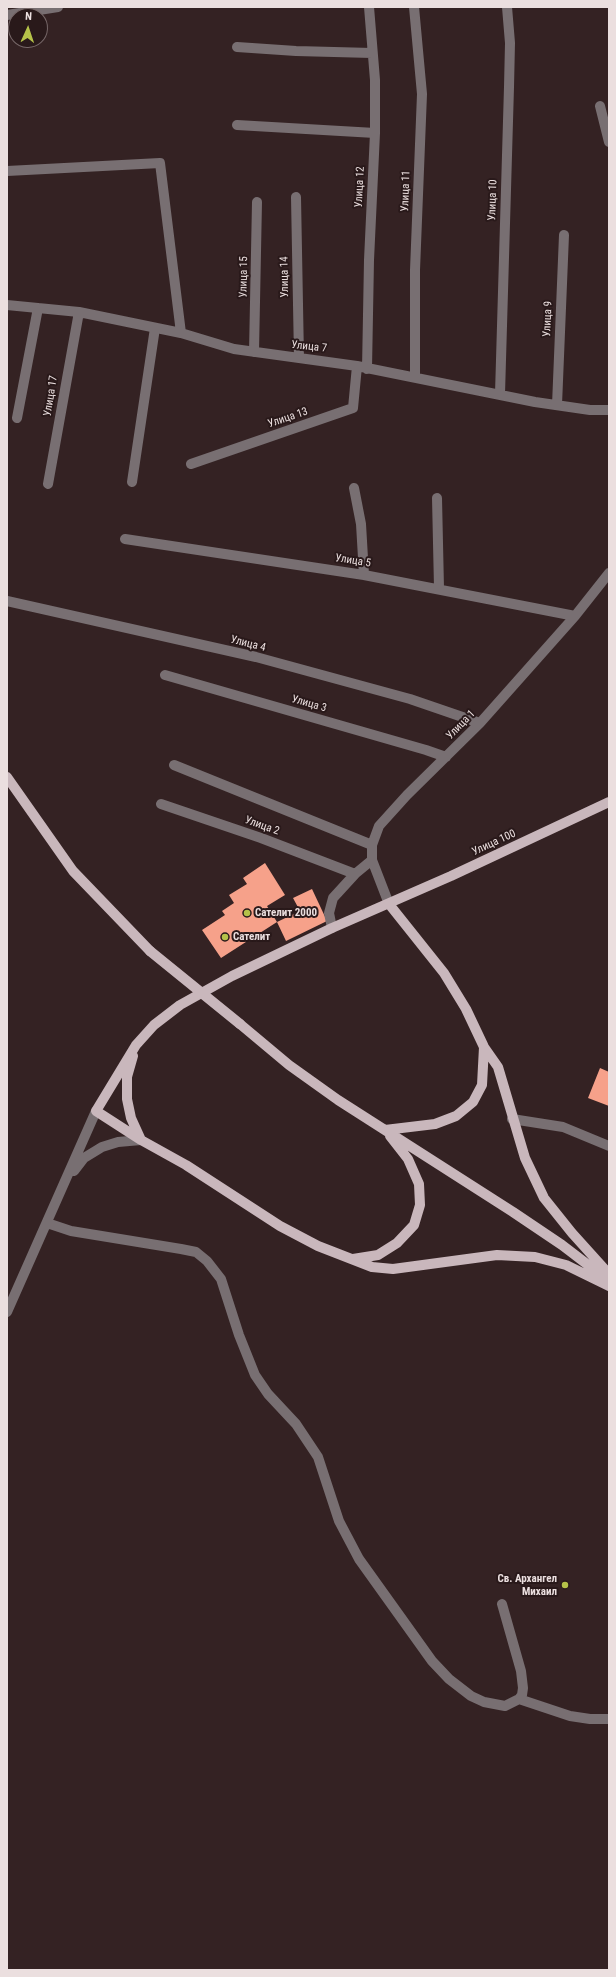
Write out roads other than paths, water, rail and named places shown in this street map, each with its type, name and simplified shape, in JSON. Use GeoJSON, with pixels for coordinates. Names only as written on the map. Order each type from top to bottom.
{"type":"FeatureCollection","features":[{"type":"Feature","properties":{"kind":"main road"},"geometry":{"type":"LineString","coordinates":[[7,777],[73,871],[150,951],[289,1064],[338,1100],[562,1245],[609,1281]]}},
{"type":"Feature","properties":{"kind":"main road","name":"Улица 100"},"geometry":{"type":"LineString","coordinates":[[96,1111],[136,1045],[154,1025],[180,1005],[232,976],[332,928],[389,904],[609,802]]}},
{"type":"Feature","properties":{"kind":"main road"},"geometry":{"type":"LineString","coordinates":[[389,904],[444,973],[466,1009],[484,1047],[498,1067],[512,1119],[525,1158],[544,1198],[572,1233],[609,1274]]}},
{"type":"Feature","properties":{"kind":"main road"},"geometry":{"type":"LineString","coordinates":[[136,1045],[127,1076],[128,1099],[131,1118],[141,1140]]}},
{"type":"Feature","properties":{"kind":"main road"},"geometry":{"type":"LineString","coordinates":[[385,1130],[435,1124],[456,1116],[473,1102],[482,1085],[484,1047]]}},
{"type":"Feature","properties":{"kind":"main road"},"geometry":{"type":"LineString","coordinates":[[96,1111],[141,1140],[186,1165],[280,1226],[318,1246],[372,1267],[393,1269],[497,1255],[535,1256],[566,1264],[609,1286]]}},
{"type":"Feature","properties":{"kind":"main road"},"geometry":{"type":"LineString","coordinates":[[351,1259],[378,1255],[397,1243],[414,1225],[420,1205],[419,1184],[408,1159],[385,1130]]}},
{"type":"Feature","properties":{"kind":"street"},"geometry":{"type":"LineString","coordinates":[[7,15],[58,7]]}},
{"type":"Feature","properties":{"kind":"street","name":"Улица 12"},"geometry":{"type":"LineString","coordinates":[[362,368],[375,133],[375,80],[369,7]]}},
{"type":"Feature","properties":{"kind":"street","name":"Улица 11"},"geometry":{"type":"LineString","coordinates":[[414,7],[422,94],[414,270],[414,377]]}},
{"type":"Feature","properties":{"kind":"street","name":"Улица 10"},"geometry":{"type":"LineString","coordinates":[[500,394],[510,43],[507,7]]}},
{"type":"Feature","properties":{"kind":"street"},"geometry":{"type":"LineString","coordinates":[[237,46],[296,52],[372,53]]}},
{"type":"Feature","properties":{"kind":"street"},"geometry":{"type":"LineString","coordinates":[[600,106],[609,142]]}},
{"type":"Feature","properties":{"kind":"street"},"geometry":{"type":"LineString","coordinates":[[237,125],[375,133]]}},
{"type":"Feature","properties":{"kind":"street"},"geometry":{"type":"LineString","coordinates":[[7,171],[160,163],[181,333]]}},
{"type":"Feature","properties":{"kind":"street","name":"Улица 14"},"geometry":{"type":"LineString","coordinates":[[296,196],[299,358]]}},
{"type":"Feature","properties":{"kind":"street","name":"Улица 15"},"geometry":{"type":"LineString","coordinates":[[254,352],[257,202]]}},
{"type":"Feature","properties":{"kind":"street","name":"Улица 9"},"geometry":{"type":"LineString","coordinates":[[557,405],[564,235]]}},
{"type":"Feature","properties":{"kind":"street","name":"Улица 7"},"geometry":{"type":"LineString","coordinates":[[7,305],[79,312],[181,333],[234,349],[414,377],[557,405],[609,410]]}},
{"type":"Feature","properties":{"kind":"street"},"geometry":{"type":"LineString","coordinates":[[17,418],[38,308]]}},
{"type":"Feature","properties":{"kind":"street","name":"Улица 17"},"geometry":{"type":"LineString","coordinates":[[48,484],[79,312]]}},
{"type":"Feature","properties":{"kind":"street"},"geometry":{"type":"LineString","coordinates":[[132,482],[155,328]]}},
{"type":"Feature","properties":{"kind":"street","name":"Улица 13"},"geometry":{"type":"LineString","coordinates":[[191,464],[353,408],[362,368]]}},
{"type":"Feature","properties":{"kind":"street"},"geometry":{"type":"LineString","coordinates":[[354,488],[361,524],[364,575]]}},
{"type":"Feature","properties":{"kind":"street"},"geometry":{"type":"LineString","coordinates":[[437,498],[440,588]]}},
{"type":"Feature","properties":{"kind":"street","name":"Улица 5"},"geometry":{"type":"LineString","coordinates":[[125,539],[175,545],[364,575],[440,588],[576,616]]}},
{"type":"Feature","properties":{"kind":"street","name":"Улица 1"},"geometry":{"type":"LineString","coordinates":[[389,904],[372,860],[372,845],[379,826],[407,795],[480,723],[576,616],[609,573]]}},
{"type":"Feature","properties":{"kind":"street","name":"Улица 4"},"geometry":{"type":"LineString","coordinates":[[7,601],[256,657],[410,699],[480,723]]}},
{"type":"Feature","properties":{"kind":"street","name":"Улица 3"},"geometry":{"type":"LineString","coordinates":[[165,675],[446,757]]}},
{"type":"Feature","properties":{"kind":"street"},"geometry":{"type":"LineString","coordinates":[[174,765],[372,845]]}},
{"type":"Feature","properties":{"kind":"street","name":"Улица 2"},"geometry":{"type":"LineString","coordinates":[[161,804],[261,838],[354,874]]}},
{"type":"Feature","properties":{"kind":"street"},"geometry":{"type":"LineString","coordinates":[[332,928],[329,913],[333,898],[354,874],[372,860]]}},
{"type":"Feature","properties":{"kind":"street"},"geometry":{"type":"LineString","coordinates":[[7,1312],[96,1111]]}},
{"type":"Feature","properties":{"kind":"street"},"geometry":{"type":"LineString","coordinates":[[512,1119],[563,1127],[609,1146]]}},
{"type":"Feature","properties":{"kind":"street"},"geometry":{"type":"LineString","coordinates":[[66,1180],[84,1158],[102,1147],[118,1142],[141,1140]]}},
{"type":"Feature","properties":{"kind":"street"},"geometry":{"type":"LineString","coordinates":[[47,1223],[71,1231],[196,1252],[208,1261],[221,1279],[225,1297],[255,1375],[268,1394],[296,1424],[318,1457],[339,1521],[359,1559],[432,1661],[449,1679],[471,1696],[496,1705],[504,1706],[518,1699],[522,1695],[523,1688],[521,1671],[502,1604]]}},
{"type":"Feature","properties":{"kind":"street"},"geometry":{"type":"LineString","coordinates":[[518,1699],[570,1716],[590,1719],[609,1719]]}},
{"type":"Feature","properties":{"kind":"place","name":"Сателит 2000"},"geometry":{"type":"Point","coordinates":[247,913]}},
{"type":"Feature","properties":{"kind":"place","name":"Сателит"},"geometry":{"type":"Point","coordinates":[225,937]}},
{"type":"Feature","properties":{"kind":"place","name":"Св. Архангел Михаил"},"geometry":{"type":"Point","coordinates":[565,1585]}}]}
